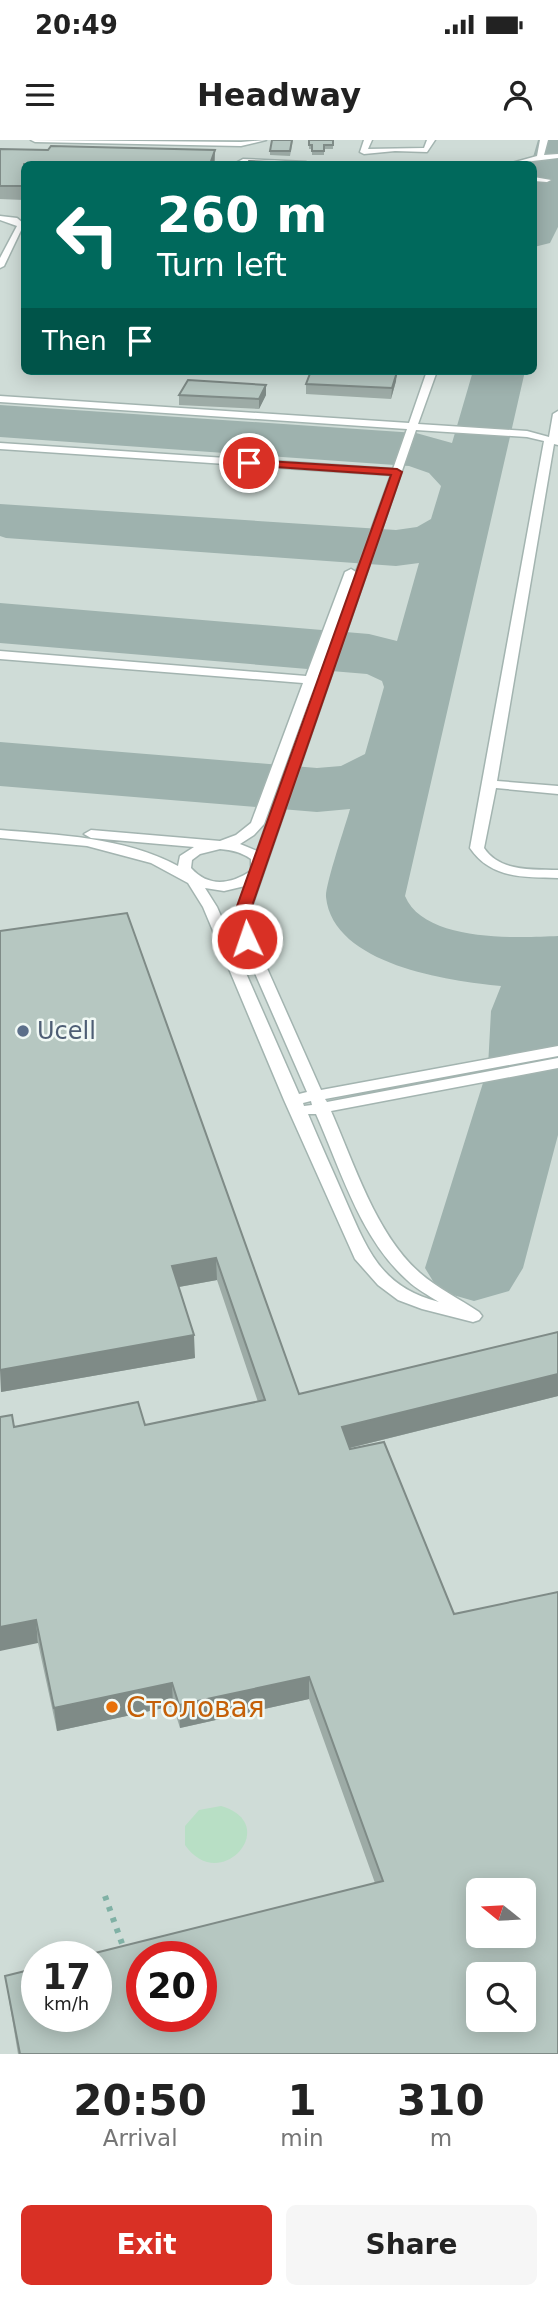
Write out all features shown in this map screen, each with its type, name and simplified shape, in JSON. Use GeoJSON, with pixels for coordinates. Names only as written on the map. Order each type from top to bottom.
{"type":"FeatureCollection","features":[{"type":"Feature","properties":{"kind":"lane"},"geometry":{"type":"LineString","coordinates":[[29,152],[35,140],[241,144],[262,140]]}},
{"type":"Feature","properties":{"kind":"lane"},"geometry":{"type":"LineString","coordinates":[[368,140],[364,152],[427,150],[431,140]]}},
{"type":"Feature","properties":{"kind":"lane"},"geometry":{"type":"LineString","coordinates":[[540,157],[544,140]]}},
{"type":"Feature","properties":{"kind":"lane"},"geometry":{"type":"LineString","coordinates":[[523,161],[558,156]]}},
{"type":"Feature","properties":{"kind":"lane"},"geometry":{"type":"LineString","coordinates":[[537,179],[547,180]]}},
{"type":"Feature","properties":{"kind":"lane"},"geometry":{"type":"LineString","coordinates":[[0,218],[14,220],[21,225],[0,266]]}},
{"type":"Feature","properties":{"kind":"lane"},"geometry":{"type":"LineString","coordinates":[[317,681],[257,824],[242,839],[198,849],[184,860],[183,868],[210,907],[361,1255],[383,1283],[414,1302],[473,1316],[414,1277],[392,1254],[373,1224],[317,1102],[243,927],[244,909],[259,871],[317,681],[392,472],[430,375]]}},
{"type":"Feature","properties":{"kind":"lane"},"geometry":{"type":"LineString","coordinates":[[0,399],[530,429],[555,439]]}},
{"type":"Feature","properties":{"kind":"lane"},"geometry":{"type":"LineString","coordinates":[[558,414],[477,848],[492,864],[508,871],[558,874]]}},
{"type":"Feature","properties":{"kind":"lane"},"geometry":{"type":"LineString","coordinates":[[0,446],[392,472]]}},
{"type":"Feature","properties":{"kind":"lane"},"geometry":{"type":"LineString","coordinates":[[0,655],[317,681]]}},
{"type":"Feature","properties":{"kind":"lane"},"geometry":{"type":"LineString","coordinates":[[490,784],[558,790]]}},
{"type":"Feature","properties":{"kind":"lane"},"geometry":{"type":"LineString","coordinates":[[0,826],[232,846],[258,858],[259,871],[253,878],[231,886],[204,885],[156,860],[106,845],[0,834]]}},
{"type":"Feature","properties":{"kind":"lane"},"geometry":{"type":"LineString","coordinates":[[317,1102],[558,1051]]}},
{"type":"Feature","properties":{"kind":"lane"},"geometry":{"type":"LineString","coordinates":[[295,1106],[558,1063]]}},
{"type":"Feature","properties":{"kind":"lane"},"geometry":{"type":"LineString","coordinates":[[383,1283],[414,1277]]}},
{"type":"Feature","properties":{"kind":"path"},"geometry":{"type":"LineString","coordinates":[[106,1896],[126,1954]]}},
{"type":"Feature","properties":{"kind":"shaded area"},"geometry":{"type":"Polygon","coordinates":[[[0,140],[558,140],[558,2054],[0,2054],[0,140]]]}},
{"type":"Feature","properties":{"kind":"green space"},"geometry":{"type":"Polygon","coordinates":[[[221,1806],[239,1815],[246,1827],[246,1840],[239,1851],[228,1860],[214,1863],[199,1859],[185,1845],[185,1826],[199,1810],[221,1806]]]}},
{"type":"Feature","properties":{"kind":"building"},"geometry":{"type":"Polygon","coordinates":[[[272,140],[292,140],[290,151],[270,151],[272,140]]]}},
{"type":"Feature","properties":{"kind":"building"},"geometry":{"type":"Polygon","coordinates":[[[309,140],[333,140],[333,145],[324,145],[324,151],[312,151],[309,140]]]}},
{"type":"Feature","properties":{"kind":"building"},"geometry":{"type":"Polygon","coordinates":[[[51,146],[215,150],[211,161],[21,161],[21,186],[0,186],[0,149],[48,150],[51,146]]]}},
{"type":"Feature","properties":{"kind":"building"},"geometry":{"type":"Polygon","coordinates":[[[309,375],[396,375],[392,388],[306,384],[309,375]]]}},
{"type":"Feature","properties":{"kind":"building"},"geometry":{"type":"Polygon","coordinates":[[[188,380],[266,385],[259,399],[179,395],[188,380]]]}},
{"type":"Feature","properties":{"kind":"building"},"geometry":{"type":"Polygon","coordinates":[[[127,913],[299,1394],[558,1332],[558,1374],[342,1427],[350,1449],[384,1442],[454,1614],[558,1592],[558,2054],[20,2054],[5,1976],[21,1972],[21,2032],[112,2032],[112,1949],[126,1945],[126,2032],[217,2032],[217,1941],[143,1941],[383,1881],[309,1677],[179,1705],[172,1683],[54,1708],[36,1620],[0,1627],[0,1417],[12,1415],[14,1427],[138,1402],[145,1425],[265,1400],[216,1258],[172,1266],[194,1335],[0,1370],[0,931],[127,913]]]}},
{"type":"Feature","properties":{"kind":"taxiway"},"geometry":{"type":"LineString","coordinates":[[537,221],[558,140]]}},
{"type":"Feature","properties":{"kind":"taxiway"},"geometry":{"type":"LineString","coordinates":[[498,375],[365,896],[373,917],[392,934],[417,946],[478,959],[509,962],[558,961]]}},
{"type":"Feature","properties":{"kind":"taxiway"},"geometry":{"type":"LineString","coordinates":[[0,421],[416,450],[449,461],[470,483]]}},
{"type":"Feature","properties":{"kind":"taxiway"},"geometry":{"type":"LineString","coordinates":[[6,520],[396,548],[432,543],[458,529]]}},
{"type":"Feature","properties":{"kind":"taxiway"},"geometry":{"type":"LineString","coordinates":[[0,623],[369,654],[400,663],[411,672],[418,686]]}},
{"type":"Feature","properties":{"kind":"taxiway"},"geometry":{"type":"LineString","coordinates":[[0,764],[317,790],[360,784],[379,777],[398,765]]}},
{"type":"Feature","properties":{"kind":"taxiway"},"geometry":{"type":"LineString","coordinates":[[474,1268],[532,1067],[533,1011],[536,999],[545,982],[558,971]]}},
{"type":"Feature","properties":{"kind":"place","name":"Ucell"},"geometry":{"type":"Point","coordinates":[23,1031]}},
{"type":"Feature","properties":{"kind":"place","name":"Столовая"},"geometry":{"type":"Point","coordinates":[112,1707]}},
{"type":"Feature","properties":{"kind":"route"},"geometry":{"type":"LineString","coordinates":[[247,939],[243,921],[248,895],[259,871],[397,472],[249,463]]}}]}
